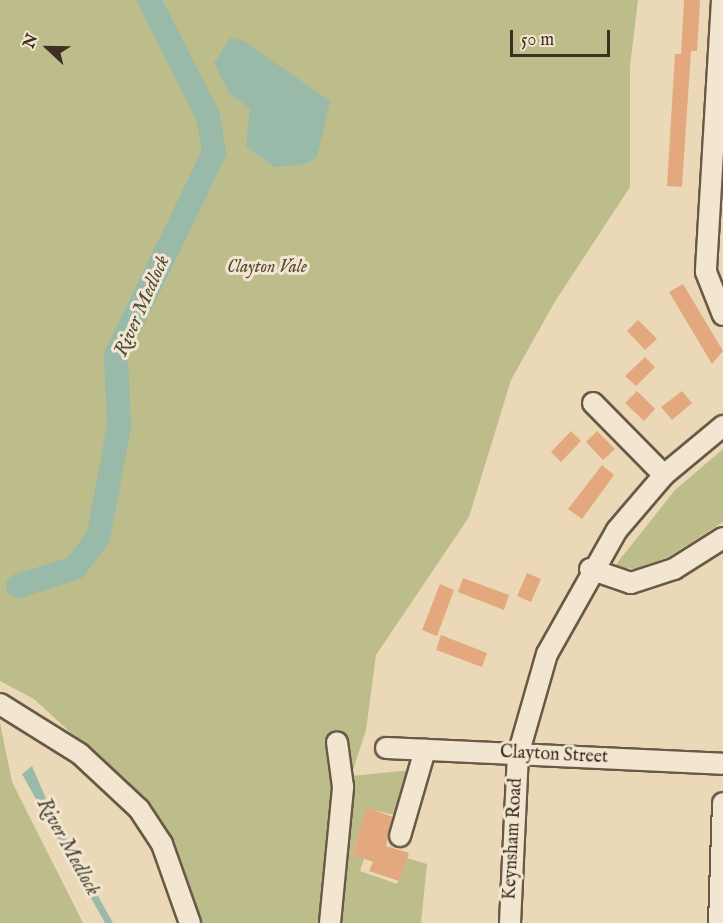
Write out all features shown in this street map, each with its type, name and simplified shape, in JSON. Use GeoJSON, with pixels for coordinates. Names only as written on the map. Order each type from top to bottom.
{"type":"FeatureCollection","features":[{"type":"Feature","properties":{"kind":"street"},"geometry":{"type":"LineString","coordinates":[[722,0],[719,128],[706,272],[723,315]]}},
{"type":"Feature","properties":{"kind":"street"},"geometry":{"type":"LineString","coordinates":[[593,403],[664,475]]}},
{"type":"Feature","properties":{"kind":"street","name":"Keynsham Road"},"geometry":{"type":"LineString","coordinates":[[510,923],[518,755],[547,654],[590,569],[664,475],[723,426]]}},
{"type":"Feature","properties":{"kind":"street"},"geometry":{"type":"LineString","coordinates":[[590,569],[631,583],[674,569],[723,538]]}},
{"type":"Feature","properties":{"kind":"street"},"geometry":{"type":"LineString","coordinates":[[0,705],[80,754],[139,809],[162,844],[190,923]]}},
{"type":"Feature","properties":{"kind":"street"},"geometry":{"type":"LineString","coordinates":[[330,923],[343,787],[337,742]]}},
{"type":"Feature","properties":{"kind":"street","name":"Clayton Street"},"geometry":{"type":"LineString","coordinates":[[386,748],[723,764]]}},
{"type":"Feature","properties":{"kind":"street"},"geometry":{"type":"LineString","coordinates":[[400,836],[425,750]]}},
{"type":"Feature","properties":{"kind":"street"},"geometry":{"type":"LineString","coordinates":[[718,923],[723,803]]}},
{"type":"Feature","properties":{"kind":"green space","name":"Clayton Vale"},"geometry":{"type":"Polygon","coordinates":[[[0,0],[638,0],[630,66],[630,187],[554,303],[511,380],[469,517],[376,655],[366,730],[351,776],[412,770],[398,816],[366,808],[353,855],[364,859],[360,871],[397,884],[407,858],[427,864],[421,923],[198,923],[160,826],[131,788],[34,699],[0,681],[0,0]]]}},
{"type":"Feature","properties":{"kind":"green space"},"geometry":{"type":"Polygon","coordinates":[[[723,449],[723,522],[668,557],[636,569],[614,567],[675,490],[723,449]]]}},
{"type":"Feature","properties":{"kind":"green space"},"geometry":{"type":"Polygon","coordinates":[[[0,723],[12,782],[83,923],[0,923],[0,723]]]}},
{"type":"Feature","properties":{"kind":"water"},"geometry":{"type":"Polygon","coordinates":[[[230,38],[244,41],[330,101],[317,157],[306,164],[274,167],[246,146],[250,109],[229,93],[214,63],[230,38]]]}},
{"type":"Feature","properties":{"kind":"water"},"geometry":{"type":"Polygon","coordinates":[[[32,766],[53,815],[113,923],[105,923],[22,774],[32,766]]]}},
{"type":"Feature","properties":{"kind":"building"},"geometry":{"type":"Polygon","coordinates":[[[684,0],[700,0],[697,51],[691,51],[682,187],[667,186],[675,54],[681,54],[684,0]]]}},
{"type":"Feature","properties":{"kind":"building"},"geometry":{"type":"Polygon","coordinates":[[[683,284],[723,351],[712,364],[669,292],[683,284]]]}},
{"type":"Feature","properties":{"kind":"building"},"geometry":{"type":"Polygon","coordinates":[[[638,320],[657,339],[645,350],[627,331],[638,320]]]}},
{"type":"Feature","properties":{"kind":"building"},"geometry":{"type":"Polygon","coordinates":[[[645,357],[655,367],[636,386],[625,376],[645,357]]]}},
{"type":"Feature","properties":{"kind":"building"},"geometry":{"type":"Polygon","coordinates":[[[637,391],[655,409],[644,421],[625,403],[637,391]]]}},
{"type":"Feature","properties":{"kind":"building"},"geometry":{"type":"Polygon","coordinates":[[[682,391],[692,403],[672,420],[661,407],[682,391]]]}},
{"type":"Feature","properties":{"kind":"building"},"geometry":{"type":"Polygon","coordinates":[[[571,431],[581,441],[561,462],[551,452],[571,431]]]}},
{"type":"Feature","properties":{"kind":"building"},"geometry":{"type":"Polygon","coordinates":[[[597,431],[615,449],[603,460],[586,442],[597,431]]]}},
{"type":"Feature","properties":{"kind":"building"},"geometry":{"type":"Polygon","coordinates":[[[602,465],[614,475],[582,519],[568,509],[602,465]]]}},
{"type":"Feature","properties":{"kind":"building"},"geometry":{"type":"Polygon","coordinates":[[[527,573],[541,579],[531,602],[517,596],[527,573]]]}},
{"type":"Feature","properties":{"kind":"building"},"geometry":{"type":"Polygon","coordinates":[[[463,578],[509,595],[504,610],[458,592],[463,578]]]}},
{"type":"Feature","properties":{"kind":"building"},"geometry":{"type":"Polygon","coordinates":[[[440,584],[454,590],[437,636],[422,630],[440,584]]]}},
{"type":"Feature","properties":{"kind":"building"},"geometry":{"type":"Polygon","coordinates":[[[441,635],[487,653],[482,667],[436,650],[441,635]]]}},
{"type":"Feature","properties":{"kind":"building"},"geometry":{"type":"Polygon","coordinates":[[[366,807],[393,817],[386,846],[409,853],[399,881],[369,871],[373,862],[353,855],[366,807]]]}},
{"type":"Feature","properties":{"kind":"waterway","name":"River Medlock"},"geometry":{"type":"LineString","coordinates":[[18,586],[75,568],[98,538],[119,427],[116,355],[214,153],[208,116],[149,0]]}}]}
